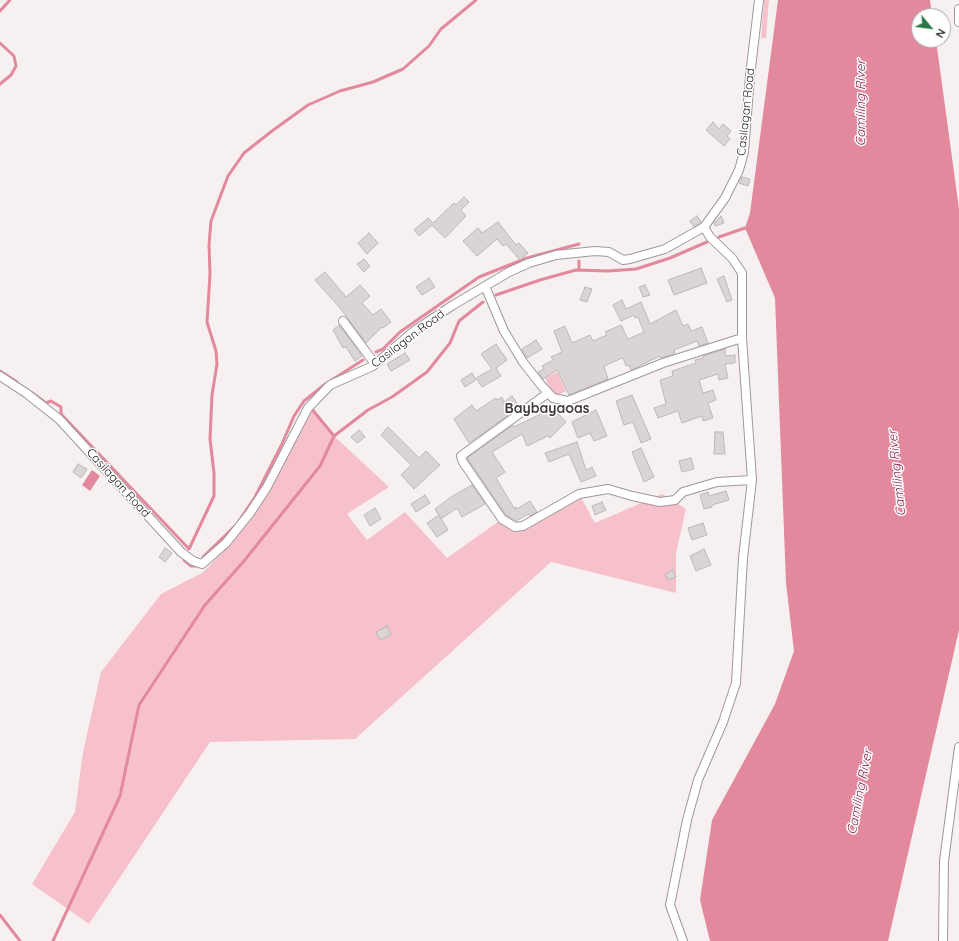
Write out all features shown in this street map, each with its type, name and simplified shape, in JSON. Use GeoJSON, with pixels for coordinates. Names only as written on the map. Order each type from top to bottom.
{"type":"FeatureCollection","features":[{"type":"Feature","properties":{"kind":"street","name":"Casilagan Road"},"geometry":{"type":"LineString","coordinates":[[0,376],[26,393],[59,420],[181,552],[193,561],[202,564],[226,543],[260,500],[300,420],[316,398],[330,385],[375,364],[414,331],[485,286],[529,263],[556,255],[609,252],[623,260],[630,259],[665,249],[704,227],[725,198],[739,170],[744,152],[759,0]]}},
{"type":"Feature","properties":{"kind":"street"},"geometry":{"type":"LineString","coordinates":[[959,9],[959,22]]}},
{"type":"Feature","properties":{"kind":"street"},"geometry":{"type":"LineString","coordinates":[[683,941],[670,905],[687,820],[698,780],[723,722],[736,683],[743,558],[752,480],[742,338],[742,273],[732,258],[710,237],[704,227]]}},
{"type":"Feature","properties":{"kind":"street"},"geometry":{"type":"LineString","coordinates":[[485,286],[504,331],[523,362],[553,398],[568,401],[663,362],[742,338]]}},
{"type":"Feature","properties":{"kind":"street"},"geometry":{"type":"LineString","coordinates":[[344,321],[375,364]]}},
{"type":"Feature","properties":{"kind":"street"},"geometry":{"type":"LineString","coordinates":[[548,393],[461,456],[463,462],[502,519],[515,527],[523,526],[579,494],[608,489],[660,502],[675,500],[683,492],[717,482],[752,480]]}},
{"type":"Feature","properties":{"kind":"street"},"geometry":{"type":"LineString","coordinates":[[943,941],[944,861],[959,747]]}},
{"type":"Feature","properties":{"kind":"shaded area"},"geometry":{"type":"Polygon","coordinates":[[[764,0],[769,0],[766,38],[761,38],[764,0]]]}},
{"type":"Feature","properties":{"kind":"shaded area"},"geometry":{"type":"Polygon","coordinates":[[[557,372],[566,391],[554,397],[545,378],[557,372]]]}},
{"type":"Feature","properties":{"kind":"shaded area"},"geometry":{"type":"Polygon","coordinates":[[[309,407],[334,436],[389,487],[347,514],[367,540],[405,512],[447,558],[502,519],[515,527],[579,494],[595,523],[662,494],[686,509],[676,553],[676,593],[551,562],[355,739],[210,742],[89,924],[32,884],[75,812],[83,752],[101,672],[161,594],[202,573],[226,549],[239,527],[260,500],[309,407]]]}},
{"type":"Feature","properties":{"kind":"water","name":"Camiling River"},"geometry":{"type":"Polygon","coordinates":[[[778,0],[930,0],[931,8],[911,8],[911,48],[937,48],[959,209],[959,630],[888,941],[710,941],[700,900],[712,820],[775,704],[794,651],[786,583],[775,298],[745,228],[750,213],[778,0]]]}},
{"type":"Feature","properties":{"kind":"water"},"geometry":{"type":"Polygon","coordinates":[[[92,470],[100,476],[90,491],[82,485],[92,470]]]}},
{"type":"Feature","properties":{"kind":"building"},"geometry":{"type":"Polygon","coordinates":[[[713,122],[719,129],[723,124],[731,131],[727,136],[730,139],[724,146],[706,130],[713,122]]]}},
{"type":"Feature","properties":{"kind":"building"},"geometry":{"type":"Polygon","coordinates":[[[742,177],[750,179],[748,186],[739,183],[742,177]]]}},
{"type":"Feature","properties":{"kind":"building"},"geometry":{"type":"Polygon","coordinates":[[[464,197],[469,202],[461,210],[466,216],[445,238],[432,225],[419,236],[414,230],[428,218],[433,223],[454,203],[456,205],[464,197]]]}},
{"type":"Feature","properties":{"kind":"building"},"geometry":{"type":"Polygon","coordinates":[[[697,216],[701,222],[694,227],[690,221],[697,216]]]}},
{"type":"Feature","properties":{"kind":"building"},"geometry":{"type":"Polygon","coordinates":[[[721,216],[724,223],[715,226],[714,223],[721,216]]]}},
{"type":"Feature","properties":{"kind":"building"},"geometry":{"type":"Polygon","coordinates":[[[498,222],[516,245],[519,243],[528,253],[520,260],[506,244],[503,246],[497,239],[477,256],[463,241],[478,228],[482,233],[498,222]]]}},
{"type":"Feature","properties":{"kind":"building"},"geometry":{"type":"Polygon","coordinates":[[[369,233],[378,243],[367,254],[358,243],[369,233]]]}},
{"type":"Feature","properties":{"kind":"building"},"geometry":{"type":"Polygon","coordinates":[[[364,259],[370,266],[364,272],[357,264],[364,259]]]}},
{"type":"Feature","properties":{"kind":"building"},"geometry":{"type":"Polygon","coordinates":[[[701,268],[707,283],[674,295],[668,280],[701,268]]]}},
{"type":"Feature","properties":{"kind":"building"},"geometry":{"type":"Polygon","coordinates":[[[325,272],[346,297],[360,285],[370,296],[362,303],[373,315],[381,309],[391,322],[383,328],[382,327],[366,343],[340,308],[315,280],[325,272]]]}},
{"type":"Feature","properties":{"kind":"building"},"geometry":{"type":"Polygon","coordinates":[[[724,276],[732,300],[727,302],[717,279],[724,276]]]}},
{"type":"Feature","properties":{"kind":"building"},"geometry":{"type":"Polygon","coordinates":[[[429,278],[435,287],[422,295],[416,287],[429,278]]]}},
{"type":"Feature","properties":{"kind":"building"},"geometry":{"type":"Polygon","coordinates":[[[645,285],[650,295],[643,297],[639,287],[645,285]]]}},
{"type":"Feature","properties":{"kind":"building"},"geometry":{"type":"Polygon","coordinates":[[[585,287],[592,289],[587,302],[580,300],[585,287]]]}},
{"type":"Feature","properties":{"kind":"building"},"geometry":{"type":"Polygon","coordinates":[[[622,300],[626,309],[641,302],[650,324],[676,310],[683,326],[688,324],[691,331],[702,327],[708,343],[699,346],[697,341],[674,350],[675,353],[661,358],[660,356],[631,370],[629,365],[626,366],[623,358],[620,359],[604,366],[608,379],[569,395],[557,370],[543,379],[538,372],[544,369],[542,366],[553,360],[551,357],[562,352],[554,331],[565,326],[572,343],[590,335],[593,341],[607,335],[605,332],[621,325],[628,339],[644,332],[638,317],[635,318],[634,315],[621,321],[613,305],[622,300]]]}},
{"type":"Feature","properties":{"kind":"building"},"geometry":{"type":"Polygon","coordinates":[[[339,325],[362,356],[355,361],[346,347],[343,348],[333,330],[339,325]]]}},
{"type":"Feature","properties":{"kind":"building"},"geometry":{"type":"Polygon","coordinates":[[[536,340],[542,349],[527,358],[522,349],[536,340]]]}},
{"type":"Feature","properties":{"kind":"building"},"geometry":{"type":"Polygon","coordinates":[[[496,344],[507,360],[496,368],[501,376],[482,387],[476,378],[492,369],[481,354],[496,344]]]}},
{"type":"Feature","properties":{"kind":"building"},"geometry":{"type":"Polygon","coordinates":[[[725,349],[725,356],[735,355],[735,363],[725,364],[728,378],[719,380],[718,374],[699,380],[703,393],[713,390],[716,400],[708,403],[713,418],[703,421],[702,416],[682,423],[678,411],[658,418],[654,408],[666,404],[660,380],[673,376],[672,371],[696,363],[695,360],[703,358],[703,356],[725,349]]]}},
{"type":"Feature","properties":{"kind":"building"},"geometry":{"type":"Polygon","coordinates":[[[405,353],[410,360],[391,371],[387,364],[405,353]]]}},
{"type":"Feature","properties":{"kind":"building"},"geometry":{"type":"Polygon","coordinates":[[[472,373],[476,380],[465,387],[461,380],[472,373]]]}},
{"type":"Feature","properties":{"kind":"building"},"geometry":{"type":"Polygon","coordinates":[[[632,395],[651,439],[641,443],[633,422],[624,425],[616,401],[632,395]]]}},
{"type":"Feature","properties":{"kind":"building"},"geometry":{"type":"Polygon","coordinates":[[[512,396],[518,404],[507,411],[507,416],[469,443],[454,419],[472,405],[476,411],[496,398],[497,400],[502,397],[504,402],[512,396]]]}},
{"type":"Feature","properties":{"kind":"building"},"geometry":{"type":"Polygon","coordinates":[[[543,408],[556,411],[566,422],[550,438],[548,436],[527,446],[522,434],[492,452],[505,472],[496,478],[514,508],[516,507],[517,509],[530,501],[537,512],[530,516],[528,514],[516,521],[506,515],[467,458],[513,425],[514,427],[541,414],[543,408]]]}},
{"type":"Feature","properties":{"kind":"building"},"geometry":{"type":"Polygon","coordinates":[[[596,410],[607,436],[594,441],[590,433],[578,438],[572,422],[596,410]]]}},
{"type":"Feature","properties":{"kind":"building"},"geometry":{"type":"Polygon","coordinates":[[[388,427],[419,458],[426,451],[440,465],[414,489],[401,475],[411,465],[381,435],[388,427]]]}},
{"type":"Feature","properties":{"kind":"building"},"geometry":{"type":"Polygon","coordinates":[[[359,430],[365,437],[357,443],[351,437],[359,430]]]}},
{"type":"Feature","properties":{"kind":"building"},"geometry":{"type":"Polygon","coordinates":[[[715,432],[723,432],[725,454],[714,454],[715,432]]]}},
{"type":"Feature","properties":{"kind":"building"},"geometry":{"type":"Polygon","coordinates":[[[577,442],[586,470],[592,467],[596,476],[581,482],[569,454],[549,462],[545,453],[577,442]]]}},
{"type":"Feature","properties":{"kind":"building"},"geometry":{"type":"Polygon","coordinates":[[[641,448],[654,477],[644,482],[632,452],[641,448]]]}},
{"type":"Feature","properties":{"kind":"building"},"geometry":{"type":"Polygon","coordinates":[[[691,458],[694,469],[682,472],[679,461],[691,458]]]}},
{"type":"Feature","properties":{"kind":"building"},"geometry":{"type":"Polygon","coordinates":[[[78,464],[87,469],[81,478],[73,472],[78,464]]]}},
{"type":"Feature","properties":{"kind":"building"},"geometry":{"type":"Polygon","coordinates":[[[472,485],[485,504],[462,517],[457,508],[441,519],[435,509],[451,497],[472,485]]]}},
{"type":"Feature","properties":{"kind":"building"},"geometry":{"type":"Polygon","coordinates":[[[726,491],[729,500],[704,509],[700,495],[708,492],[709,496],[726,491]]]}},
{"type":"Feature","properties":{"kind":"building"},"geometry":{"type":"Polygon","coordinates":[[[425,495],[430,503],[416,512],[411,504],[425,495]]]}},
{"type":"Feature","properties":{"kind":"building"},"geometry":{"type":"Polygon","coordinates":[[[602,502],[606,510],[595,515],[592,506],[602,502]]]}},
{"type":"Feature","properties":{"kind":"building"},"geometry":{"type":"Polygon","coordinates":[[[375,508],[381,519],[370,526],[364,515],[375,508]]]}},
{"type":"Feature","properties":{"kind":"building"},"geometry":{"type":"Polygon","coordinates":[[[439,515],[448,530],[437,537],[427,523],[439,515]]]}},
{"type":"Feature","properties":{"kind":"building"},"geometry":{"type":"Polygon","coordinates":[[[703,523],[707,535],[692,540],[688,528],[703,523]]]}},
{"type":"Feature","properties":{"kind":"building"},"geometry":{"type":"Polygon","coordinates":[[[165,548],[172,553],[165,562],[159,557],[165,548]]]}},
{"type":"Feature","properties":{"kind":"building"},"geometry":{"type":"Polygon","coordinates":[[[704,549],[711,565],[696,571],[690,556],[704,549]]]}},
{"type":"Feature","properties":{"kind":"building"},"geometry":{"type":"Polygon","coordinates":[[[673,570],[676,577],[668,580],[665,574],[673,570]]]}},
{"type":"Feature","properties":{"kind":"building"},"geometry":{"type":"Polygon","coordinates":[[[387,626],[391,635],[380,640],[376,632],[387,626]]]}},
{"type":"Feature","properties":{"kind":"waterway"},"geometry":{"type":"LineString","coordinates":[[0,11],[10,0]]}},
{"type":"Feature","properties":{"kind":"waterway"},"geometry":{"type":"LineString","coordinates":[[31,392],[46,403],[51,401],[61,407],[61,414],[189,549],[214,496],[214,473],[210,439],[212,395],[217,364],[216,351],[207,322],[210,274],[209,245],[211,221],[228,176],[244,153],[308,105],[340,91],[373,82],[403,69],[429,46],[441,29],[476,0]]}},
{"type":"Feature","properties":{"kind":"waterway"},"geometry":{"type":"LineString","coordinates":[[0,43],[14,56],[16,66],[11,75],[0,84]]}},
{"type":"Feature","properties":{"kind":"waterway"},"geometry":{"type":"LineString","coordinates":[[719,237],[745,228]]}},
{"type":"Feature","properties":{"kind":"waterway"},"geometry":{"type":"LineString","coordinates":[[496,295],[576,270],[608,271],[636,269],[670,258],[707,242]]}},
{"type":"Feature","properties":{"kind":"waterway"},"geometry":{"type":"LineString","coordinates":[[376,352],[383,349],[400,332],[479,277],[527,258],[579,244]]}},
{"type":"Feature","properties":{"kind":"waterway"},"geometry":{"type":"LineString","coordinates":[[579,261],[579,270]]}},
{"type":"Feature","properties":{"kind":"waterway"},"geometry":{"type":"LineString","coordinates":[[334,436],[368,410],[392,397],[427,372],[450,343],[459,321],[483,302]]}},
{"type":"Feature","properties":{"kind":"waterway"},"geometry":{"type":"LineString","coordinates":[[304,401],[324,385],[363,360]]}},
{"type":"Feature","properties":{"kind":"waterway"},"geometry":{"type":"LineString","coordinates":[[0,371],[17,382]]}},
{"type":"Feature","properties":{"kind":"waterway"},"geometry":{"type":"LineString","coordinates":[[203,557],[237,524],[255,497],[282,444],[294,416],[304,401]]}},
{"type":"Feature","properties":{"kind":"waterway"},"geometry":{"type":"LineString","coordinates":[[53,941],[120,796],[139,705],[205,605],[244,561],[320,466],[334,436],[311,408]]}},
{"type":"Feature","properties":{"kind":"waterway"},"geometry":{"type":"LineString","coordinates":[[184,560],[191,566],[195,566]]}},
{"type":"Feature","properties":{"kind":"waterway"},"geometry":{"type":"LineString","coordinates":[[0,915],[20,941]]}},
{"type":"Feature","properties":{"kind":"district","name":"Baybayaoas"},"geometry":{"type":"Point","coordinates":[547,409]}}]}
